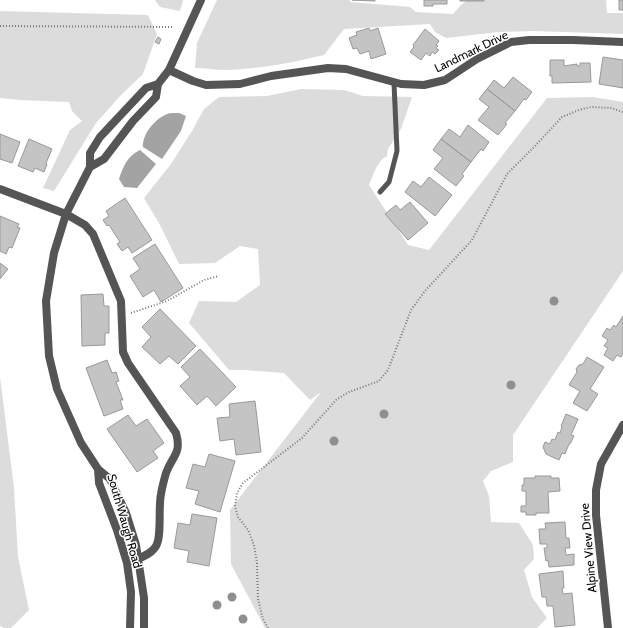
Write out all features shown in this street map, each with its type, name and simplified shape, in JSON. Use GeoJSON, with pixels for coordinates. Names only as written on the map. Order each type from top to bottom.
{"type":"FeatureCollection","features":[{"type":"Feature","properties":{"kind":"street","name":"South Waugh Road"},"geometry":{"type":"LineString","coordinates":[[90,168],[104,159],[133,121],[156,97],[158,84],[169,70],[201,0]]}},
{"type":"Feature","properties":{"kind":"street","name":"Landmark Drive"},"geometry":{"type":"LineString","coordinates":[[169,70],[192,81],[206,85],[240,84],[271,76],[328,68],[346,69],[401,84],[424,85],[445,80],[477,59],[511,42],[529,40],[623,42]]}},
{"type":"Feature","properties":{"kind":"street","name":"South Waugh Road"},"geometry":{"type":"LineString","coordinates":[[144,628],[144,598],[136,545],[126,513],[110,479],[98,469],[82,443],[57,389],[49,356],[46,301],[54,253],[66,214],[90,168],[90,153],[100,136],[146,88],[158,84]]}},
{"type":"Feature","properties":{"kind":"street"},"geometry":{"type":"LineString","coordinates":[[0,189],[66,214],[85,225],[93,234],[121,300],[123,352],[128,363],[176,433],[178,452],[166,473],[160,496],[159,541],[155,548],[139,559],[127,563]]}},
{"type":"Feature","properties":{"kind":"street","name":"Alpine View Drive"},"geometry":{"type":"LineString","coordinates":[[608,628],[596,515],[596,490],[601,464],[623,425]]}},
{"type":"Feature","properties":{"kind":"street","name":"South Waugh Road"},"geometry":{"type":"LineString","coordinates":[[98,469],[99,483],[117,530],[127,563],[130,592],[130,628]]}},
{"type":"Feature","properties":{"kind":"lane"},"geometry":{"type":"LineString","coordinates":[[380,192],[389,182],[397,151],[394,82]]}},
{"type":"Feature","properties":{"kind":"path"},"geometry":{"type":"LineString","coordinates":[[0,26],[173,27]]}},
{"type":"Feature","properties":{"kind":"path"},"geometry":{"type":"LineString","coordinates":[[268,628],[263,619],[258,600],[257,562],[254,546],[248,530],[238,517],[235,506],[237,493],[243,483],[302,438],[337,399],[349,392],[379,381],[388,370],[411,310],[425,291],[472,240],[507,174],[562,117],[591,107],[611,108],[623,112]]}},
{"type":"Feature","properties":{"kind":"path"},"geometry":{"type":"LineString","coordinates":[[122,314],[167,301],[204,280],[219,276]]}},
{"type":"Feature","properties":{"kind":"shaded area"},"geometry":{"type":"Polygon","coordinates":[[[155,0],[183,0],[180,11],[160,7],[155,0]]]}},
{"type":"Feature","properties":{"kind":"shaded area"},"geometry":{"type":"Polygon","coordinates":[[[217,0],[349,0],[351,2],[410,7],[416,12],[453,14],[468,0],[606,0],[607,13],[623,13],[623,34],[533,31],[498,32],[446,38],[435,32],[430,24],[344,29],[324,55],[263,67],[226,70],[195,68],[197,43],[217,0]]]}},
{"type":"Feature","properties":{"kind":"shaded area"},"geometry":{"type":"Polygon","coordinates":[[[0,11],[148,15],[157,34],[143,74],[121,95],[96,123],[54,191],[43,188],[70,130],[82,121],[72,111],[69,102],[0,98],[0,11]]]}},
{"type":"Feature","properties":{"kind":"shaded area"},"geometry":{"type":"Polygon","coordinates":[[[301,89],[344,90],[363,96],[412,97],[401,129],[388,149],[387,156],[378,165],[369,185],[408,245],[429,250],[547,98],[593,97],[623,102],[623,271],[513,435],[513,462],[491,471],[483,481],[489,496],[491,522],[519,523],[533,545],[534,559],[524,570],[532,597],[547,618],[537,628],[265,628],[231,564],[230,510],[321,392],[310,400],[284,373],[229,370],[189,323],[199,301],[236,302],[260,285],[258,249],[240,246],[215,263],[179,264],[160,225],[144,198],[171,164],[204,109],[219,97],[267,96],[301,89]]]}},
{"type":"Feature","properties":{"kind":"shaded area"},"geometry":{"type":"Polygon","coordinates":[[[179,113],[186,116],[181,131],[162,159],[143,147],[143,142],[148,131],[156,121],[166,114],[179,113]]]}},
{"type":"Feature","properties":{"kind":"shaded area"},"geometry":{"type":"Polygon","coordinates":[[[140,150],[156,164],[137,188],[124,187],[119,179],[122,170],[132,155],[140,150]]]}},
{"type":"Feature","properties":{"kind":"shaded area"},"geometry":{"type":"Polygon","coordinates":[[[0,377],[14,488],[18,557],[29,610],[11,628],[4,628],[0,626],[0,377]]]}},
{"type":"Feature","properties":{"kind":"building"},"geometry":{"type":"Polygon","coordinates":[[[352,0],[375,0],[375,1],[352,0]]]}},
{"type":"Feature","properties":{"kind":"building"},"geometry":{"type":"Polygon","coordinates":[[[424,0],[447,0],[447,4],[433,4],[433,6],[424,6],[424,0]]]}},
{"type":"Feature","properties":{"kind":"building"},"geometry":{"type":"Polygon","coordinates":[[[484,0],[484,1],[460,1],[484,0]]]}},
{"type":"Feature","properties":{"kind":"building"},"geometry":{"type":"Polygon","coordinates":[[[619,0],[623,0],[623,10],[619,10],[619,0]]]}},
{"type":"Feature","properties":{"kind":"building"},"geometry":{"type":"Polygon","coordinates":[[[369,28],[370,31],[378,28],[386,54],[371,59],[369,51],[360,54],[357,48],[353,49],[349,38],[357,35],[356,32],[369,28]]]}},
{"type":"Feature","properties":{"kind":"building"},"geometry":{"type":"Polygon","coordinates":[[[425,29],[439,41],[436,48],[439,50],[435,54],[432,52],[430,56],[426,53],[421,60],[410,52],[414,47],[413,45],[425,29]]]}},
{"type":"Feature","properties":{"kind":"building"},"geometry":{"type":"Polygon","coordinates":[[[158,37],[161,39],[159,44],[155,42],[158,37]]]}},
{"type":"Feature","properties":{"kind":"building"},"geometry":{"type":"Polygon","coordinates":[[[603,57],[623,60],[623,88],[599,84],[603,57]]]}},
{"type":"Feature","properties":{"kind":"building"},"geometry":{"type":"Polygon","coordinates":[[[550,60],[564,60],[564,66],[577,64],[577,66],[580,66],[580,63],[590,63],[591,82],[552,83],[552,76],[550,76],[550,60]]]}},
{"type":"Feature","properties":{"kind":"building"},"geometry":{"type":"Polygon","coordinates":[[[513,77],[532,92],[526,100],[524,99],[515,111],[487,89],[494,80],[504,88],[513,77]]]}},
{"type":"Feature","properties":{"kind":"building"},"geometry":{"type":"Polygon","coordinates":[[[487,89],[515,111],[505,123],[507,124],[498,135],[478,120],[489,107],[479,99],[487,89]]]}},
{"type":"Feature","properties":{"kind":"building"},"geometry":{"type":"Polygon","coordinates":[[[468,125],[489,142],[483,151],[481,149],[471,162],[441,139],[449,129],[460,137],[468,125]]]}},
{"type":"Feature","properties":{"kind":"building"},"geometry":{"type":"Polygon","coordinates":[[[0,134],[20,142],[12,163],[0,159],[0,134]]]}},
{"type":"Feature","properties":{"kind":"building"},"geometry":{"type":"Polygon","coordinates":[[[29,139],[52,149],[44,172],[35,168],[33,172],[18,166],[29,139]]]}},
{"type":"Feature","properties":{"kind":"building"},"geometry":{"type":"Polygon","coordinates":[[[441,139],[471,162],[462,174],[464,176],[456,186],[434,169],[443,158],[433,150],[441,139]]]}},
{"type":"Feature","properties":{"kind":"building"},"geometry":{"type":"Polygon","coordinates":[[[429,177],[452,195],[435,216],[405,192],[413,181],[421,187],[429,177]]]}},
{"type":"Feature","properties":{"kind":"building"},"geometry":{"type":"Polygon","coordinates":[[[125,198],[152,240],[132,253],[128,247],[122,251],[117,244],[120,242],[109,225],[107,226],[103,220],[109,216],[106,211],[125,198]]]}},
{"type":"Feature","properties":{"kind":"building"},"geometry":{"type":"Polygon","coordinates":[[[410,202],[428,223],[408,240],[385,214],[396,205],[400,210],[410,202]]]}},
{"type":"Feature","properties":{"kind":"building"},"geometry":{"type":"Polygon","coordinates":[[[0,216],[19,224],[17,227],[20,228],[12,248],[9,247],[6,254],[0,251],[0,216]]]}},
{"type":"Feature","properties":{"kind":"building"},"geometry":{"type":"Polygon","coordinates":[[[155,244],[183,288],[161,302],[154,290],[143,297],[130,276],[140,269],[133,258],[155,244]]]}},
{"type":"Feature","properties":{"kind":"building"},"geometry":{"type":"Polygon","coordinates":[[[0,263],[8,269],[0,279],[0,263]]]}},
{"type":"Feature","properties":{"kind":"building"},"geometry":{"type":"Polygon","coordinates":[[[103,294],[104,306],[109,306],[109,333],[105,333],[105,345],[82,346],[81,295],[103,294]]]}},
{"type":"Feature","properties":{"kind":"building"},"geometry":{"type":"Polygon","coordinates":[[[160,309],[196,346],[178,364],[169,356],[160,364],[142,347],[151,337],[142,327],[160,309]]]}},
{"type":"Feature","properties":{"kind":"building"},"geometry":{"type":"Polygon","coordinates":[[[623,316],[623,353],[621,357],[617,355],[613,361],[604,355],[608,348],[604,346],[608,340],[602,336],[607,328],[610,330],[614,325],[616,327],[623,316]]]}},
{"type":"Feature","properties":{"kind":"building"},"geometry":{"type":"Polygon","coordinates":[[[200,349],[236,387],[216,406],[207,396],[197,405],[180,386],[190,377],[181,367],[200,349]]]}},
{"type":"Feature","properties":{"kind":"building"},"geometry":{"type":"Polygon","coordinates":[[[587,357],[604,367],[590,389],[598,394],[587,411],[573,403],[580,391],[569,385],[577,372],[576,369],[579,365],[583,364],[587,357]]]}},
{"type":"Feature","properties":{"kind":"building"},"geometry":{"type":"Polygon","coordinates":[[[107,360],[112,373],[116,372],[119,381],[116,382],[123,400],[120,400],[123,409],[104,416],[86,368],[107,360]]]}},
{"type":"Feature","properties":{"kind":"building"},"geometry":{"type":"Polygon","coordinates":[[[255,401],[261,452],[236,455],[234,439],[220,441],[217,418],[230,417],[229,404],[255,401]]]}},
{"type":"Feature","properties":{"kind":"building"},"geometry":{"type":"Polygon","coordinates":[[[566,414],[578,419],[571,435],[574,436],[565,454],[562,453],[559,460],[546,454],[543,447],[545,442],[550,444],[552,439],[555,440],[558,432],[560,433],[566,414]]]}},
{"type":"Feature","properties":{"kind":"building"},"geometry":{"type":"Polygon","coordinates":[[[128,415],[136,426],[147,419],[164,443],[153,451],[158,458],[137,472],[107,429],[128,415]]]}},
{"type":"Feature","properties":{"kind":"building"},"geometry":{"type":"Polygon","coordinates":[[[209,454],[235,461],[220,512],[195,504],[199,491],[186,488],[193,464],[205,467],[209,454]]]}},
{"type":"Feature","properties":{"kind":"building"},"geometry":{"type":"Polygon","coordinates":[[[535,476],[551,476],[551,478],[559,478],[560,491],[548,492],[549,513],[526,515],[526,512],[521,512],[521,506],[526,506],[526,491],[522,491],[522,485],[524,485],[524,478],[535,478],[535,476]]]}},
{"type":"Feature","properties":{"kind":"building"},"geometry":{"type":"Polygon","coordinates":[[[192,514],[217,518],[209,566],[187,562],[189,551],[174,548],[178,523],[190,525],[192,514]]]}},
{"type":"Feature","properties":{"kind":"building"},"geometry":{"type":"Polygon","coordinates":[[[565,522],[566,538],[569,538],[570,548],[565,548],[566,555],[574,554],[574,565],[549,567],[548,560],[546,561],[544,548],[547,548],[547,544],[540,544],[539,529],[546,529],[545,523],[565,522]]]}},
{"type":"Feature","properties":{"kind":"building"},"geometry":{"type":"Polygon","coordinates":[[[563,571],[563,594],[572,593],[575,625],[555,627],[553,606],[547,606],[546,597],[542,597],[539,574],[563,571]]]}}]}
